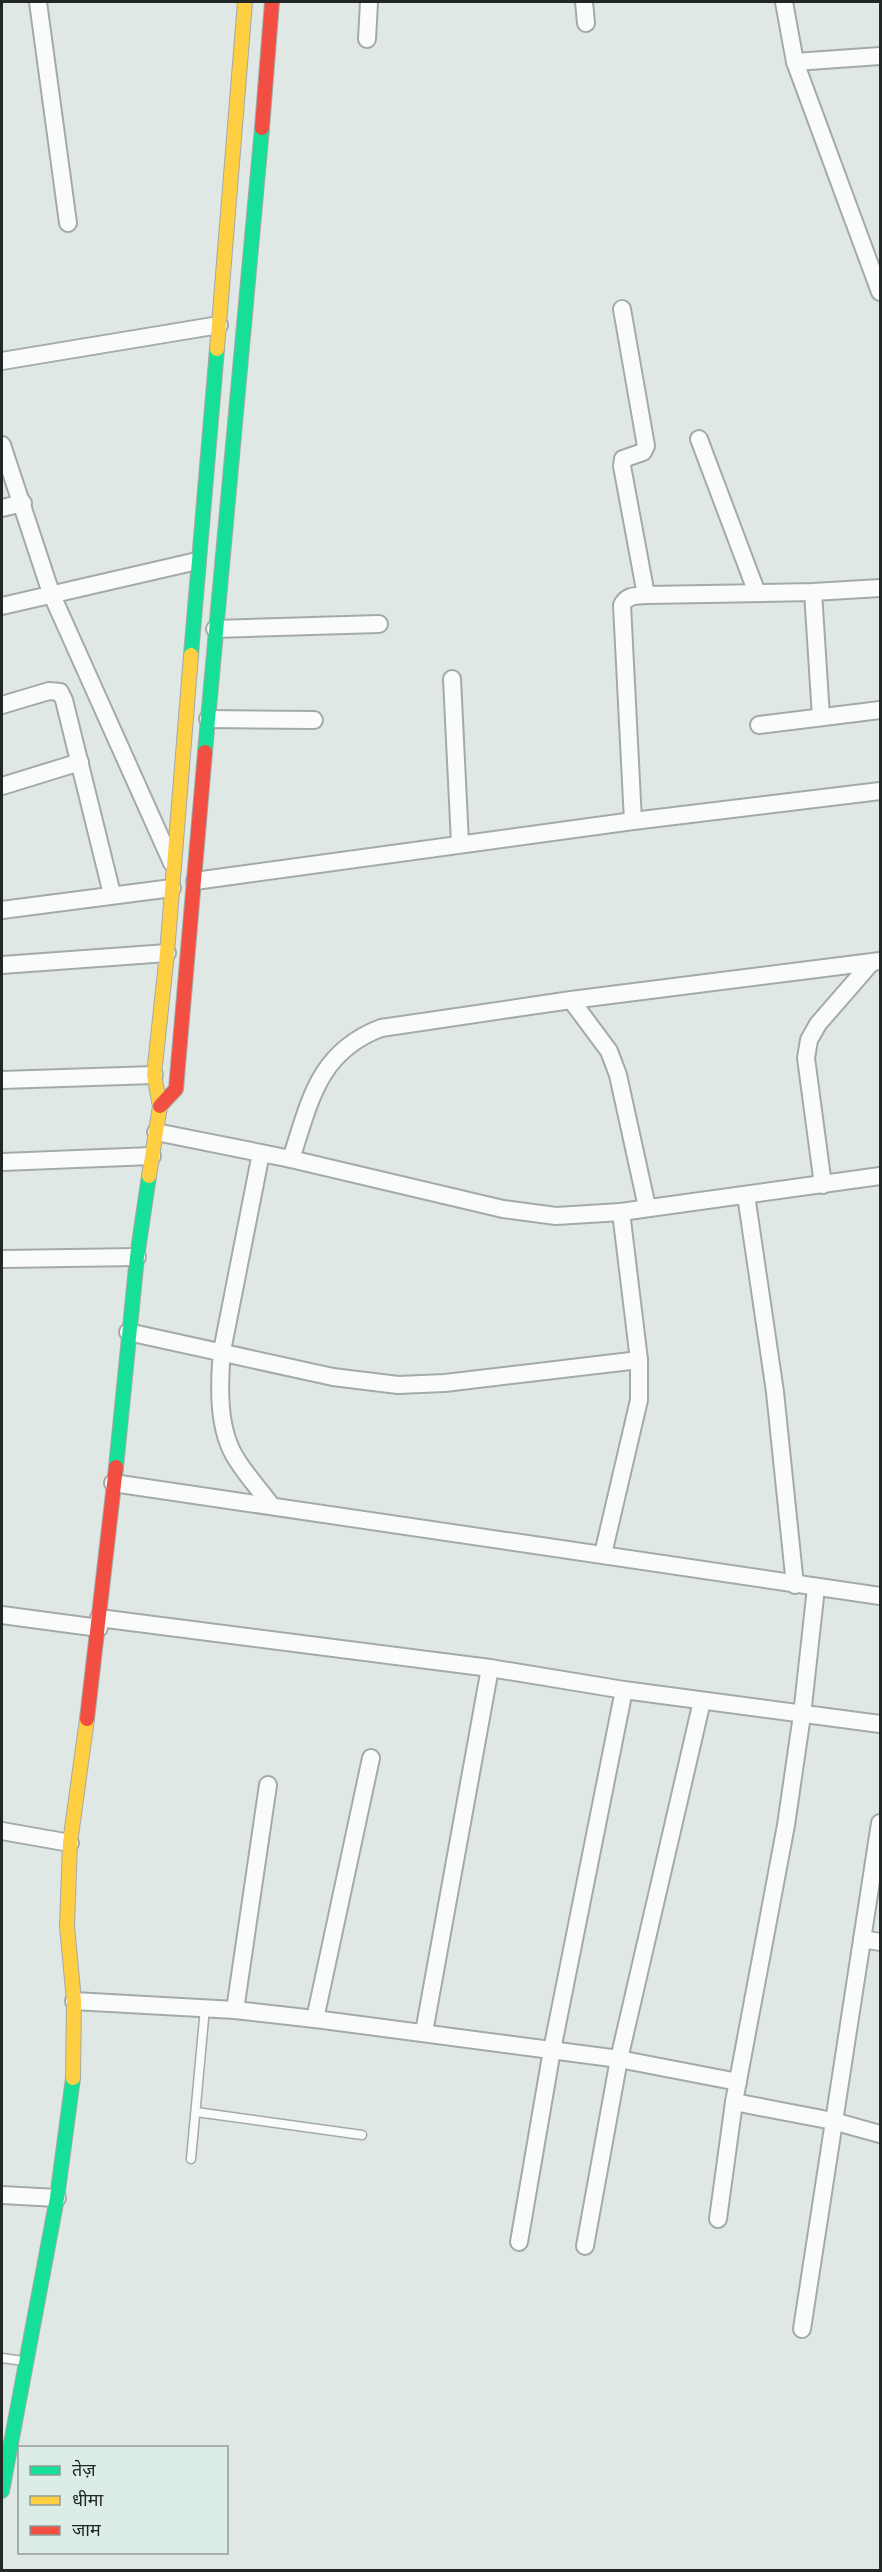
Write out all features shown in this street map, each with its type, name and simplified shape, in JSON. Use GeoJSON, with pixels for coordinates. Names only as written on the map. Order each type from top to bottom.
{"type":"FeatureCollection","features":[{"type":"Feature","properties":{"kind":"street"},"geometry":{"type":"LineString","coordinates":[[38,2],[68,223]]}},
{"type":"Feature","properties":{"kind":"street"},"geometry":{"type":"LineString","coordinates":[[2,2491],[57,2198],[73,2087],[74,2001],[67,1926],[70,1843],[99,1623],[137,1257],[160,1106],[154,1075],[172,888],[197,561],[245,2]]}},
{"type":"Feature","properties":{"kind":"street"},"geometry":{"type":"LineString","coordinates":[[160,1106],[176,1089],[272,2]]}},
{"type":"Feature","properties":{"kind":"street"},"geometry":{"type":"LineString","coordinates":[[367,39],[369,2]]}},
{"type":"Feature","properties":{"kind":"street"},"geometry":{"type":"LineString","coordinates":[[584,2],[586,23]]}},
{"type":"Feature","properties":{"kind":"street"},"geometry":{"type":"LineString","coordinates":[[784,2],[795,62],[880,292]]}},
{"type":"Feature","properties":{"kind":"street"},"geometry":{"type":"LineString","coordinates":[[795,62],[880,56]]}},
{"type":"Feature","properties":{"kind":"street"},"geometry":{"type":"LineString","coordinates":[[622,309],[646,446],[643,452],[623,459],[622,466],[646,595]]}},
{"type":"Feature","properties":{"kind":"street"},"geometry":{"type":"LineString","coordinates":[[2,361],[219,325]]}},
{"type":"Feature","properties":{"kind":"street"},"geometry":{"type":"LineString","coordinates":[[699,439],[757,593]]}},
{"type":"Feature","properties":{"kind":"street"},"geometry":{"type":"LineString","coordinates":[[2,445],[51,593],[173,863]]}},
{"type":"Feature","properties":{"kind":"street"},"geometry":{"type":"LineString","coordinates":[[2,508],[23,503]]}},
{"type":"Feature","properties":{"kind":"street"},"geometry":{"type":"LineString","coordinates":[[2,606],[197,561]]}},
{"type":"Feature","properties":{"kind":"street"},"geometry":{"type":"LineString","coordinates":[[633,820],[622,605],[630,596],[813,592],[880,588]]}},
{"type":"Feature","properties":{"kind":"street"},"geometry":{"type":"LineString","coordinates":[[813,592],[821,717]]}},
{"type":"Feature","properties":{"kind":"street"},"geometry":{"type":"LineString","coordinates":[[215,629],[379,624]]}},
{"type":"Feature","properties":{"kind":"street"},"geometry":{"type":"LineString","coordinates":[[452,679],[460,843]]}},
{"type":"Feature","properties":{"kind":"street"},"geometry":{"type":"LineString","coordinates":[[2,705],[50,691],[60,692],[80,762],[112,894]]}},
{"type":"Feature","properties":{"kind":"street"},"geometry":{"type":"LineString","coordinates":[[759,725],[880,710]]}},
{"type":"Feature","properties":{"kind":"street"},"geometry":{"type":"LineString","coordinates":[[207,719],[314,720]]}},
{"type":"Feature","properties":{"kind":"street"},"geometry":{"type":"LineString","coordinates":[[2,786],[80,762]]}},
{"type":"Feature","properties":{"kind":"street"},"geometry":{"type":"LineString","coordinates":[[195,881],[633,820],[880,791]]}},
{"type":"Feature","properties":{"kind":"street"},"geometry":{"type":"LineString","coordinates":[[2,910],[172,888]]}},
{"type":"Feature","properties":{"kind":"street"},"geometry":{"type":"LineString","coordinates":[[2,965],[166,953]]}},
{"type":"Feature","properties":{"kind":"street"},"geometry":{"type":"LineString","coordinates":[[291,1160],[312,1092],[324,1070],[344,1047],[362,1035],[381,1028],[571,1000],[876,962]]}},
{"type":"Feature","properties":{"kind":"street"},"geometry":{"type":"LineString","coordinates":[[823,1185],[806,1058],[809,1040],[818,1024],[876,962]]}},
{"type":"Feature","properties":{"kind":"street"},"geometry":{"type":"LineString","coordinates":[[571,1000],[609,1051],[618,1075],[647,1207]]}},
{"type":"Feature","properties":{"kind":"street"},"geometry":{"type":"LineString","coordinates":[[2,1080],[154,1075]]}},
{"type":"Feature","properties":{"kind":"street"},"geometry":{"type":"LineString","coordinates":[[156,1132],[261,1153],[531,1214],[556,1216],[621,1212],[880,1176]]}},
{"type":"Feature","properties":{"kind":"street"},"geometry":{"type":"LineString","coordinates":[[261,1153],[222,1351],[219,1383],[224,1423],[236,1458],[271,1505]]}},
{"type":"Feature","properties":{"kind":"street"},"geometry":{"type":"LineString","coordinates":[[2,1162],[152,1156]]}},
{"type":"Feature","properties":{"kind":"street"},"geometry":{"type":"LineString","coordinates":[[746,1195],[776,1392],[795,1585]]}},
{"type":"Feature","properties":{"kind":"street"},"geometry":{"type":"LineString","coordinates":[[603,1554],[639,1400],[639,1360],[621,1212]]}},
{"type":"Feature","properties":{"kind":"street"},"geometry":{"type":"LineString","coordinates":[[2,1259],[137,1257]]}},
{"type":"Feature","properties":{"kind":"street"},"geometry":{"type":"LineString","coordinates":[[128,1332],[333,1377],[398,1385],[445,1383],[639,1360]]}},
{"type":"Feature","properties":{"kind":"street"},"geometry":{"type":"LineString","coordinates":[[113,1483],[880,1596]]}},
{"type":"Feature","properties":{"kind":"street"},"geometry":{"type":"LineString","coordinates":[[718,2219],[734,2102],[768,1934],[802,1715],[816,1588]]}},
{"type":"Feature","properties":{"kind":"street"},"geometry":{"type":"LineString","coordinates":[[2,1615],[99,1623],[490,1668],[624,1690],[880,1724]]}},
{"type":"Feature","properties":{"kind":"street"},"geometry":{"type":"LineString","coordinates":[[424,2032],[490,1668]]}},
{"type":"Feature","properties":{"kind":"street"},"geometry":{"type":"LineString","coordinates":[[519,2242],[552,2050],[624,1690]]}},
{"type":"Feature","properties":{"kind":"street"},"geometry":{"type":"LineString","coordinates":[[585,2247],[619,2059],[702,1701]]}},
{"type":"Feature","properties":{"kind":"street"},"geometry":{"type":"LineString","coordinates":[[315,2019],[371,1758]]}},
{"type":"Feature","properties":{"kind":"street"},"geometry":{"type":"LineString","coordinates":[[235,2010],[268,1785]]}},
{"type":"Feature","properties":{"kind":"street"},"geometry":{"type":"LineString","coordinates":[[802,2329],[880,1823]]}},
{"type":"Feature","properties":{"kind":"street"},"geometry":{"type":"LineString","coordinates":[[2,1831],[70,1843]]}},
{"type":"Feature","properties":{"kind":"street"},"geometry":{"type":"LineString","coordinates":[[862,1939],[880,1942]]}},
{"type":"Feature","properties":{"kind":"street"},"geometry":{"type":"LineString","coordinates":[[74,2001],[235,2010],[424,2032],[619,2059],[738,2082]]}},
{"type":"Feature","properties":{"kind":"street"},"geometry":{"type":"LineString","coordinates":[[734,2102],[833,2121],[880,2134]]}},
{"type":"Feature","properties":{"kind":"street"},"geometry":{"type":"LineString","coordinates":[[2,2195],[57,2198]]}},
{"type":"Feature","properties":{"kind":"lane"},"geometry":{"type":"LineString","coordinates":[[191,2160],[205,2008]]}},
{"type":"Feature","properties":{"kind":"lane"},"geometry":{"type":"LineString","coordinates":[[196,2112],[362,2135]]}},
{"type":"Feature","properties":{"kind":"lane"},"geometry":{"type":"LineString","coordinates":[[2,2358],[26,2361]]}},
{"type":"Feature","properties":{"kind":"traffic: fast"},"geometry":{"type":"LineString","coordinates":[[205,752],[262,128]]}},
{"type":"Feature","properties":{"kind":"traffic: fast"},"geometry":{"type":"LineString","coordinates":[[191,655],[217,349]]}},
{"type":"Feature","properties":{"kind":"traffic: fast"},"geometry":{"type":"LineString","coordinates":[[116,1467],[137,1257],[149,1176]]}},
{"type":"Feature","properties":{"kind":"traffic: fast"},"geometry":{"type":"LineString","coordinates":[[2,2491],[57,2198],[73,2078]]}},
{"type":"Feature","properties":{"kind":"traffic: slow"},"geometry":{"type":"LineString","coordinates":[[217,349],[245,2]]}},
{"type":"Feature","properties":{"kind":"traffic: slow"},"geometry":{"type":"LineString","coordinates":[[149,1176],[160,1106],[154,1075],[167,953],[191,655]]}},
{"type":"Feature","properties":{"kind":"traffic: slow"},"geometry":{"type":"LineString","coordinates":[[73,2078],[74,2001],[67,1926],[70,1843],[87,1719]]}},
{"type":"Feature","properties":{"kind":"traffic: jam"},"geometry":{"type":"LineString","coordinates":[[262,128],[272,2]]}},
{"type":"Feature","properties":{"kind":"traffic: jam"},"geometry":{"type":"LineString","coordinates":[[160,1106],[176,1089],[205,752]]}},
{"type":"Feature","properties":{"kind":"traffic: jam"},"geometry":{"type":"LineString","coordinates":[[87,1719],[116,1467]]}}]}
